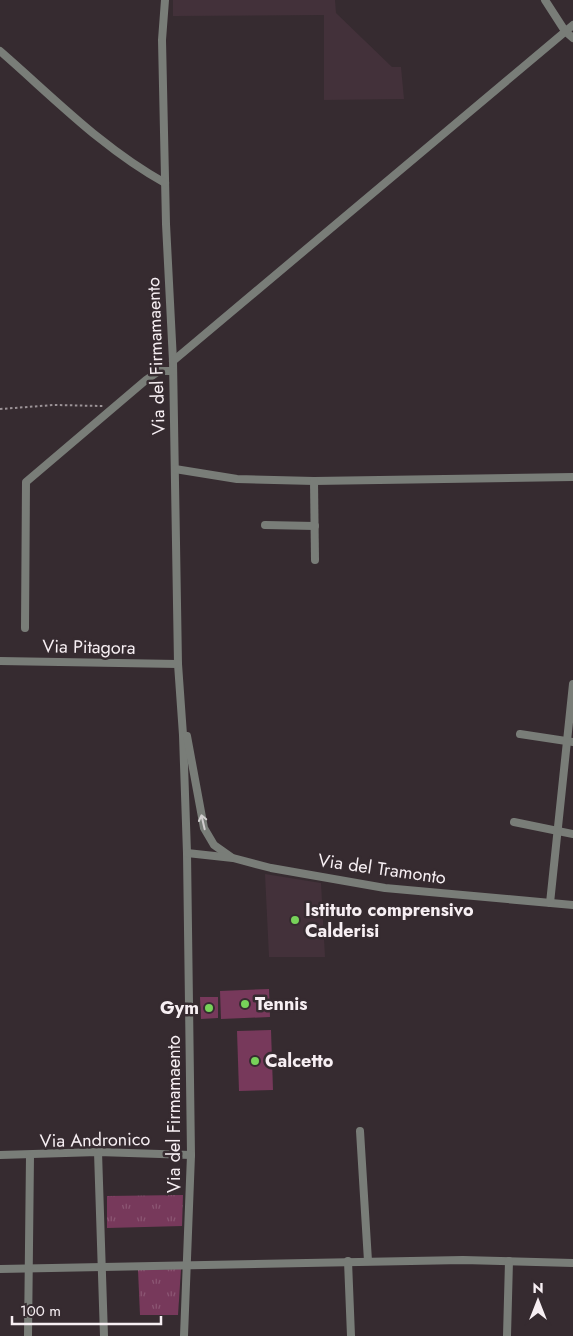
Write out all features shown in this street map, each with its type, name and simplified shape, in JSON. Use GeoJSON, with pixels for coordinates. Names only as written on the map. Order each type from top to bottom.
{"type":"FeatureCollection","features":[{"type":"Feature","properties":{"kind":"street","name":"Via del Firmamaento"},"geometry":{"type":"LineString","coordinates":[[165,0],[162,40],[165,183],[173,361],[178,664],[182,711],[188,853],[191,1155],[184,1336]]}},
{"type":"Feature","properties":{"kind":"street"},"geometry":{"type":"LineString","coordinates":[[545,0],[573,38]]}},
{"type":"Feature","properties":{"kind":"street"},"geometry":{"type":"LineString","coordinates":[[173,361],[573,25]]}},
{"type":"Feature","properties":{"kind":"street"},"geometry":{"type":"LineString","coordinates":[[0,51],[88,129],[145,172],[165,183]]}},
{"type":"Feature","properties":{"kind":"street"},"geometry":{"type":"LineString","coordinates":[[26,628],[26,482],[159,371],[173,371]]}},
{"type":"Feature","properties":{"kind":"street"},"geometry":{"type":"LineString","coordinates":[[175,469],[237,480],[314,481],[573,476]]}},
{"type":"Feature","properties":{"kind":"street"},"geometry":{"type":"LineString","coordinates":[[314,481],[315,560]]}},
{"type":"Feature","properties":{"kind":"street"},"geometry":{"type":"LineString","coordinates":[[266,525],[314,526]]}},
{"type":"Feature","properties":{"kind":"street","name":"Via Pitagora"},"geometry":{"type":"LineString","coordinates":[[0,661],[178,664]]}},
{"type":"Feature","properties":{"kind":"street"},"geometry":{"type":"LineString","coordinates":[[550,903],[557,831],[570,742],[573,684]]}},
{"type":"Feature","properties":{"kind":"street","name":"Via del Firmamaento"},"geometry":{"type":"LineString","coordinates":[[182,711],[204,828],[214,844],[233,858]]}},
{"type":"Feature","properties":{"kind":"street"},"geometry":{"type":"LineString","coordinates":[[520,734],[570,742]]}},
{"type":"Feature","properties":{"kind":"street"},"geometry":{"type":"LineString","coordinates":[[514,822],[573,834]]}},
{"type":"Feature","properties":{"kind":"street","name":"Via del Tramonto"},"geometry":{"type":"LineString","coordinates":[[188,853],[233,858],[272,868],[385,888],[573,905]]}},
{"type":"Feature","properties":{"kind":"street"},"geometry":{"type":"LineString","coordinates":[[360,1131],[368,1261]]}},
{"type":"Feature","properties":{"kind":"street"},"geometry":{"type":"LineString","coordinates":[[98,1152],[104,1336]]}},
{"type":"Feature","properties":{"kind":"street","name":"Via Andronico"},"geometry":{"type":"LineString","coordinates":[[0,1155],[30,1156],[98,1152],[191,1155]]}},
{"type":"Feature","properties":{"kind":"street"},"geometry":{"type":"LineString","coordinates":[[28,1336],[30,1156]]}},
{"type":"Feature","properties":{"kind":"street"},"geometry":{"type":"LineString","coordinates":[[0,1269],[368,1261],[573,1262]]}},
{"type":"Feature","properties":{"kind":"street"},"geometry":{"type":"LineString","coordinates":[[507,1336],[509,1261]]}},
{"type":"Feature","properties":{"kind":"street"},"geometry":{"type":"LineString","coordinates":[[348,1262],[351,1336]]}},
{"type":"Feature","properties":{"kind":"path"},"geometry":{"type":"LineString","coordinates":[[0,409],[54,405],[108,406],[114,408]]}},
{"type":"Feature","properties":{"kind":"shaded area"},"geometry":{"type":"Polygon","coordinates":[[[173,0],[335,0],[336,13],[392,67],[401,67],[404,99],[324,100],[324,15],[173,16],[173,0]]]}},
{"type":"Feature","properties":{"kind":"shaded area","name":"Istituto comprensivo Calderisi"},"geometry":{"type":"Polygon","coordinates":[[[265,874],[321,883],[325,957],[269,957],[265,874]]]}},
{"type":"Feature","properties":{"kind":"green space","name":"Tennis"},"geometry":{"type":"Polygon","coordinates":[[[269,989],[270,1017],[221,1019],[220,991],[269,989]]]}},
{"type":"Feature","properties":{"kind":"green space","name":"Gym"},"geometry":{"type":"Polygon","coordinates":[[[200,997],[218,997],[218,1018],[201,1019],[200,997]]]}},
{"type":"Feature","properties":{"kind":"green space","name":"Calcetto"},"geometry":{"type":"Polygon","coordinates":[[[271,1030],[273,1090],[239,1091],[237,1031],[271,1030]]]}},
{"type":"Feature","properties":{"kind":"green space"},"geometry":{"type":"Polygon","coordinates":[[[183,1195],[182,1226],[107,1228],[107,1196],[183,1195]]]}},
{"type":"Feature","properties":{"kind":"green space"},"geometry":{"type":"Polygon","coordinates":[[[181,1269],[178,1315],[140,1315],[138,1270],[181,1269]]]}},
{"type":"Feature","properties":{"kind":"place","name":"Istituto comprensivo Calderisi"},"geometry":{"type":"Point","coordinates":[295,920]}},
{"type":"Feature","properties":{"kind":"place","name":"Tennis"},"geometry":{"type":"Point","coordinates":[245,1004]}},
{"type":"Feature","properties":{"kind":"place","name":"Gym"},"geometry":{"type":"Point","coordinates":[209,1008]}},
{"type":"Feature","properties":{"kind":"place","name":"Calcetto"},"geometry":{"type":"Point","coordinates":[255,1061]}}]}
